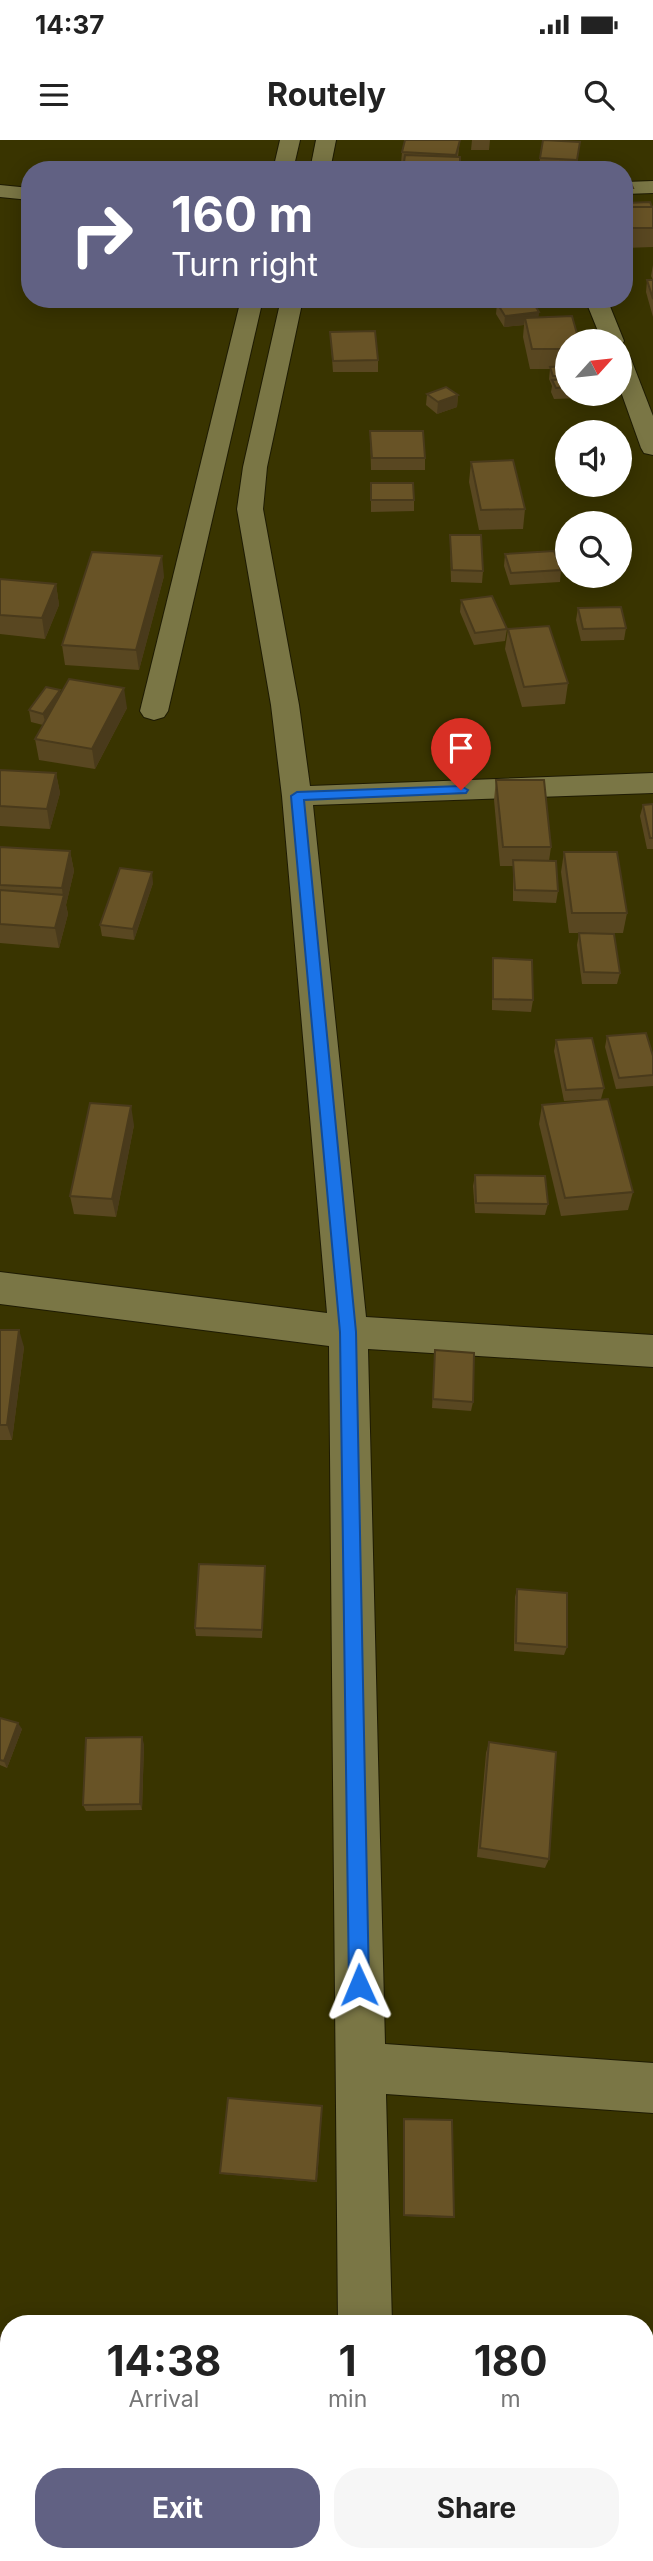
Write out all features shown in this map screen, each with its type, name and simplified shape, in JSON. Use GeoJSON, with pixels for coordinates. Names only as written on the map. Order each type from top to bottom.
{"type":"FeatureCollection","features":[{"type":"Feature","properties":{"kind":"street"},"geometry":{"type":"LineString","coordinates":[[285,161],[290,140]]}},
{"type":"Feature","properties":{"kind":"street"},"geometry":{"type":"LineString","coordinates":[[322,161],[326,140]]}},
{"type":"Feature","properties":{"kind":"street"},"geometry":{"type":"LineString","coordinates":[[633,188],[653,187]]}},
{"type":"Feature","properties":{"kind":"street"},"geometry":{"type":"LineString","coordinates":[[0,191],[21,193]]}},
{"type":"Feature","properties":{"kind":"street"},"geometry":{"type":"LineString","coordinates":[[154,710],[250,308]]}},
{"type":"Feature","properties":{"kind":"street"},"geometry":{"type":"LineString","coordinates":[[290,308],[254,467],[250,509],[285,705],[297,796],[348,1332],[365,2315]]}},
{"type":"Feature","properties":{"kind":"street"},"geometry":{"type":"LineString","coordinates":[[599,308],[607,329]]}},
{"type":"Feature","properties":{"kind":"street"},"geometry":{"type":"LineString","coordinates":[[632,389],[651,436]]}},
{"type":"Feature","properties":{"kind":"street"},"geometry":{"type":"LineString","coordinates":[[297,796],[653,783]]}},
{"type":"Feature","properties":{"kind":"street"},"geometry":{"type":"LineString","coordinates":[[0,1288],[348,1332],[653,1351]]}},
{"type":"Feature","properties":{"kind":"street"},"geometry":{"type":"LineString","coordinates":[[360,2067],[653,2088]]}},
{"type":"Feature","properties":{"kind":"building"},"geometry":{"type":"Polygon","coordinates":[[[405,140],[460,140],[456,155],[402,152],[405,140]]]}},
{"type":"Feature","properties":{"kind":"building"},"geometry":{"type":"Polygon","coordinates":[[[543,140],[580,142],[577,160],[540,158],[543,140]]]}},
{"type":"Feature","properties":{"kind":"building"},"geometry":{"type":"Polygon","coordinates":[[[405,155],[460,157],[460,161],[404,161],[405,155]]]}},
{"type":"Feature","properties":{"kind":"building"},"geometry":{"type":"Polygon","coordinates":[[[650,202],[652,207],[633,207],[633,203],[650,202]]]}},
{"type":"Feature","properties":{"kind":"building"},"geometry":{"type":"Polygon","coordinates":[[[633,207],[653,207],[653,228],[633,228],[633,207]]]}},
{"type":"Feature","properties":{"kind":"building"},"geometry":{"type":"Polygon","coordinates":[[[647,280],[653,280],[653,299],[647,280]]]}},
{"type":"Feature","properties":{"kind":"building"},"geometry":{"type":"Polygon","coordinates":[[[500,308],[537,308],[539,312],[505,316],[500,308]]]}},
{"type":"Feature","properties":{"kind":"building"},"geometry":{"type":"Polygon","coordinates":[[[572,316],[576,329],[555,329],[555,349],[532,349],[525,318],[572,316]]]}},
{"type":"Feature","properties":{"kind":"building"},"geometry":{"type":"Polygon","coordinates":[[[375,331],[378,360],[333,361],[330,332],[375,331]]]}},
{"type":"Feature","properties":{"kind":"building"},"geometry":{"type":"Polygon","coordinates":[[[550,367],[555,367],[555,376],[553,376],[550,367]]]}},
{"type":"Feature","properties":{"kind":"building"},"geometry":{"type":"Polygon","coordinates":[[[446,387],[458,395],[438,402],[427,394],[446,387]]]}},
{"type":"Feature","properties":{"kind":"building"},"geometry":{"type":"Polygon","coordinates":[[[370,431],[423,431],[425,458],[372,458],[370,431]]]}},
{"type":"Feature","properties":{"kind":"building"},"geometry":{"type":"Polygon","coordinates":[[[513,460],[525,509],[481,510],[471,462],[513,460]]]}},
{"type":"Feature","properties":{"kind":"building"},"geometry":{"type":"Polygon","coordinates":[[[371,483],[413,483],[414,500],[371,500],[371,483]]]}},
{"type":"Feature","properties":{"kind":"building"},"geometry":{"type":"Polygon","coordinates":[[[450,535],[481,535],[483,571],[452,570],[450,535]]]}},
{"type":"Feature","properties":{"kind":"building"},"geometry":{"type":"Polygon","coordinates":[[[554,551],[555,570],[511,573],[505,554],[554,551]]]}},
{"type":"Feature","properties":{"kind":"building"},"geometry":{"type":"Polygon","coordinates":[[[92,552],[162,556],[136,650],[62,645],[92,552]]]}},
{"type":"Feature","properties":{"kind":"building"},"geometry":{"type":"Polygon","coordinates":[[[0,579],[56,584],[42,618],[0,615],[0,579]]]}},
{"type":"Feature","properties":{"kind":"building"},"geometry":{"type":"Polygon","coordinates":[[[492,596],[507,629],[475,633],[461,600],[492,596]]]}},
{"type":"Feature","properties":{"kind":"building"},"geometry":{"type":"Polygon","coordinates":[[[621,607],[626,628],[583,629],[578,608],[621,607]]]}},
{"type":"Feature","properties":{"kind":"building"},"geometry":{"type":"Polygon","coordinates":[[[549,626],[568,683],[524,687],[508,629],[549,626]]]}},
{"type":"Feature","properties":{"kind":"building"},"geometry":{"type":"Polygon","coordinates":[[[69,679],[124,688],[92,749],[35,739],[69,679]]]}},
{"type":"Feature","properties":{"kind":"building"},"geometry":{"type":"Polygon","coordinates":[[[46,687],[60,690],[43,714],[29,710],[46,687]]]}},
{"type":"Feature","properties":{"kind":"building"},"geometry":{"type":"Polygon","coordinates":[[[0,770],[56,773],[47,809],[0,806],[0,770]]]}},
{"type":"Feature","properties":{"kind":"building"},"geometry":{"type":"Polygon","coordinates":[[[496,780],[544,780],[551,847],[503,847],[496,780]]]}},
{"type":"Feature","properties":{"kind":"building"},"geometry":{"type":"Polygon","coordinates":[[[653,804],[653,838],[650,838],[643,805],[653,804]]]}},
{"type":"Feature","properties":{"kind":"building"},"geometry":{"type":"Polygon","coordinates":[[[0,847],[70,851],[62,888],[0,885],[0,847]]]}},
{"type":"Feature","properties":{"kind":"building"},"geometry":{"type":"Polygon","coordinates":[[[564,852],[617,852],[627,913],[572,913],[564,852]]]}},
{"type":"Feature","properties":{"kind":"building"},"geometry":{"type":"Polygon","coordinates":[[[513,860],[556,861],[558,891],[515,890],[513,860]]]}},
{"type":"Feature","properties":{"kind":"building"},"geometry":{"type":"Polygon","coordinates":[[[120,868],[152,872],[133,929],[100,925],[120,868]]]}},
{"type":"Feature","properties":{"kind":"building"},"geometry":{"type":"Polygon","coordinates":[[[0,890],[64,895],[55,928],[0,924],[0,890]]]}},
{"type":"Feature","properties":{"kind":"building"},"geometry":{"type":"Polygon","coordinates":[[[579,933],[614,934],[620,973],[584,972],[579,933]]]}},
{"type":"Feature","properties":{"kind":"building"},"geometry":{"type":"Polygon","coordinates":[[[493,958],[532,960],[533,1000],[493,999],[493,958]]]}},
{"type":"Feature","properties":{"kind":"building"},"geometry":{"type":"Polygon","coordinates":[[[646,1033],[653,1056],[653,1075],[619,1078],[607,1036],[646,1033]]]}},
{"type":"Feature","properties":{"kind":"building"},"geometry":{"type":"Polygon","coordinates":[[[592,1038],[604,1088],[566,1090],[556,1040],[592,1038]]]}},
{"type":"Feature","properties":{"kind":"building"},"geometry":{"type":"Polygon","coordinates":[[[608,1099],[633,1192],[565,1198],[542,1105],[608,1099]]]}},
{"type":"Feature","properties":{"kind":"building"},"geometry":{"type":"Polygon","coordinates":[[[90,1103],[131,1106],[112,1199],[70,1196],[90,1103]]]}},
{"type":"Feature","properties":{"kind":"building"},"geometry":{"type":"Polygon","coordinates":[[[475,1175],[545,1176],[548,1204],[476,1203],[475,1175]]]}},
{"type":"Feature","properties":{"kind":"building"},"geometry":{"type":"Polygon","coordinates":[[[0,1330],[19,1330],[7,1425],[0,1425],[0,1330]]]}},
{"type":"Feature","properties":{"kind":"building"},"geometry":{"type":"Polygon","coordinates":[[[435,1350],[474,1353],[473,1402],[433,1399],[435,1350]]]}},
{"type":"Feature","properties":{"kind":"building"},"geometry":{"type":"Polygon","coordinates":[[[199,1564],[265,1566],[262,1630],[195,1628],[199,1564]]]}},
{"type":"Feature","properties":{"kind":"building"},"geometry":{"type":"Polygon","coordinates":[[[517,1589],[567,1593],[567,1647],[516,1643],[517,1589]]]}},
{"type":"Feature","properties":{"kind":"building"},"geometry":{"type":"Polygon","coordinates":[[[0,1718],[18,1723],[4,1761],[0,1760],[0,1718]]]}},
{"type":"Feature","properties":{"kind":"building"},"geometry":{"type":"Polygon","coordinates":[[[142,1737],[140,1804],[83,1805],[86,1738],[142,1737]]]}},
{"type":"Feature","properties":{"kind":"building"},"geometry":{"type":"Polygon","coordinates":[[[489,1742],[556,1752],[549,1859],[480,1848],[489,1742]]]}},
{"type":"Feature","properties":{"kind":"building"},"geometry":{"type":"Polygon","coordinates":[[[228,2098],[322,2106],[316,2181],[220,2173],[228,2098]]]}},
{"type":"Feature","properties":{"kind":"building"},"geometry":{"type":"Polygon","coordinates":[[[404,2119],[452,2120],[454,2217],[404,2215],[404,2119]]]}},
{"type":"Feature","properties":{"kind":"route"},"geometry":{"type":"LineString","coordinates":[[359,1985],[348,1332],[297,796],[461,790]]}}]}
